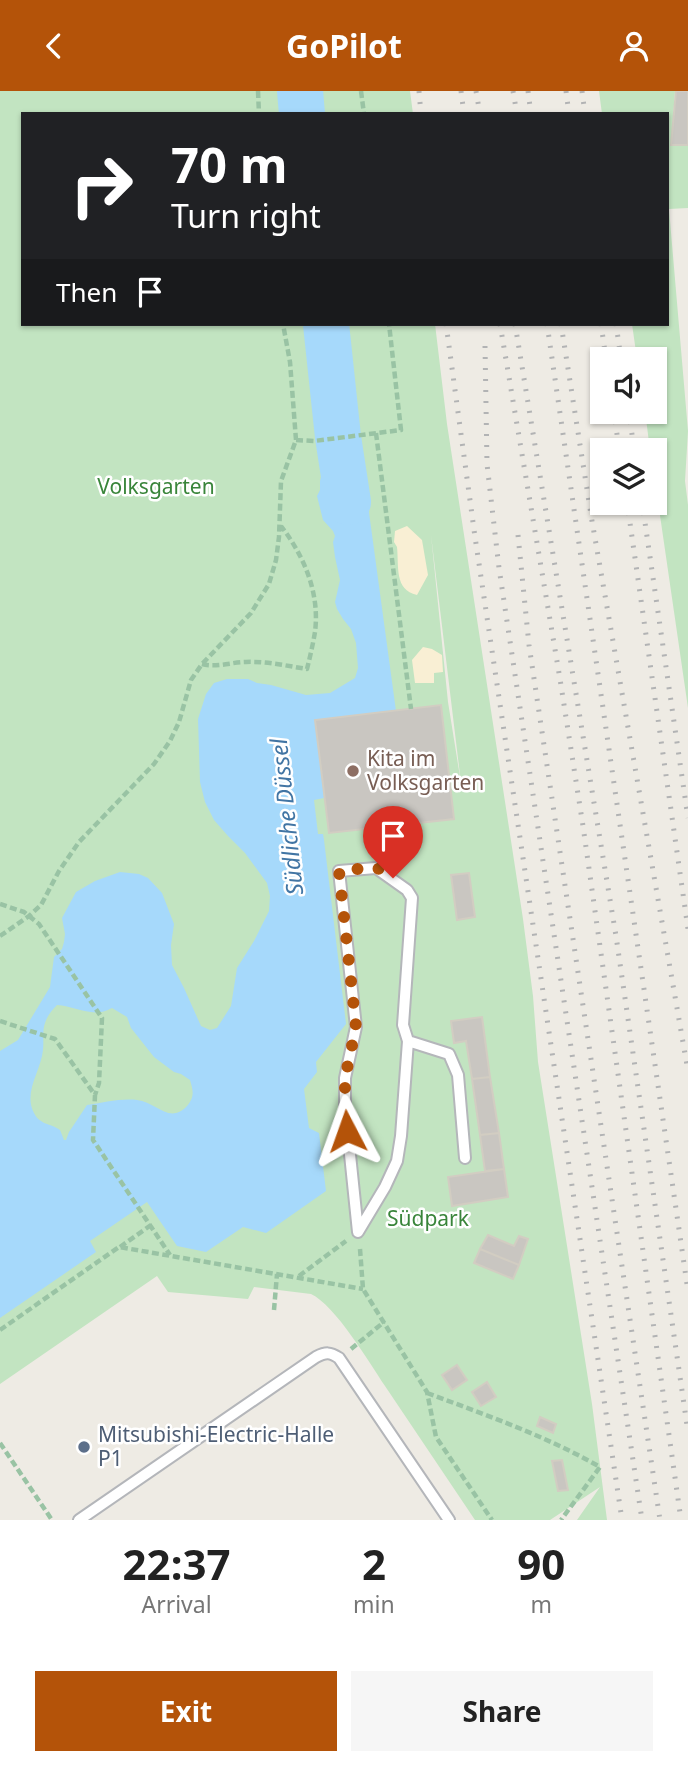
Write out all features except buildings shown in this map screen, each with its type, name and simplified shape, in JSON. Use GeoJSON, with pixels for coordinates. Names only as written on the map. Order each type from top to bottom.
{"type":"FeatureCollection","features":[{"type":"Feature","properties":{"kind":"lane"},"geometry":{"type":"LineString","coordinates":[[376,867],[407,890],[411,898],[404,1014],[408,1041],[397,1161],[358,1232],[345,1106],[345,1078],[356,1027],[339,871],[376,867]]}},
{"type":"Feature","properties":{"kind":"lane"},"geometry":{"type":"LineString","coordinates":[[408,1041],[449,1054],[458,1075],[466,1158]]}},
{"type":"Feature","properties":{"kind":"lane"},"geometry":{"type":"LineString","coordinates":[[79,1520],[325,1353],[339,1358],[449,1520]]}},
{"type":"Feature","properties":{"kind":"path"},"geometry":{"type":"LineString","coordinates":[[258,91],[259,112]]}},
{"type":"Feature","properties":{"kind":"path"},"geometry":{"type":"LineString","coordinates":[[361,91],[364,112]]}},
{"type":"Feature","properties":{"kind":"path"},"geometry":{"type":"LineString","coordinates":[[0,936],[41,905],[59,871],[79,842],[154,764],[179,722],[191,680],[202,664],[251,613],[269,585],[276,560],[281,481],[296,440],[290,362],[282,326]]}},
{"type":"Feature","properties":{"kind":"path"},"geometry":{"type":"LineString","coordinates":[[296,440],[314,441],[401,430],[389,326]]}},
{"type":"Feature","properties":{"kind":"path"},"geometry":{"type":"LineString","coordinates":[[376,433],[411,709]]}},
{"type":"Feature","properties":{"kind":"path"},"geometry":{"type":"LineString","coordinates":[[202,664],[209,666],[246,662],[307,669],[315,630],[312,586],[299,554],[280,525]]}},
{"type":"Feature","properties":{"kind":"path"},"geometry":{"type":"LineString","coordinates":[[388,827],[392,861]]}},
{"type":"Feature","properties":{"kind":"path"},"geometry":{"type":"LineString","coordinates":[[0,904],[24,912],[39,924],[102,1018],[93,1140],[170,1255]]}},
{"type":"Feature","properties":{"kind":"path"},"geometry":{"type":"LineString","coordinates":[[0,1021],[55,1039],[95,1095]]}},
{"type":"Feature","properties":{"kind":"path"},"geometry":{"type":"LineString","coordinates":[[0,1330],[151,1225]]}},
{"type":"Feature","properties":{"kind":"path"},"geometry":{"type":"LineString","coordinates":[[299,1277],[358,1232]]}},
{"type":"Feature","properties":{"kind":"path"},"geometry":{"type":"LineString","coordinates":[[358,1232],[363,1289],[427,1392],[436,1437],[492,1520]]}},
{"type":"Feature","properties":{"kind":"path"},"geometry":{"type":"LineString","coordinates":[[119,1247],[363,1289]]}},
{"type":"Feature","properties":{"kind":"path"},"geometry":{"type":"LineString","coordinates":[[274,1310],[277,1274]]}},
{"type":"Feature","properties":{"kind":"path"},"geometry":{"type":"LineString","coordinates":[[339,1358],[384,1322]]}},
{"type":"Feature","properties":{"kind":"path"},"geometry":{"type":"LineString","coordinates":[[427,1392],[559,1445],[600,1467],[561,1520]]}},
{"type":"Feature","properties":{"kind":"path"},"geometry":{"type":"LineString","coordinates":[[0,1443],[52,1520]]}},
{"type":"Feature","properties":{"kind":"green space"},"geometry":{"type":"Polygon","coordinates":[[[0,91],[410,91],[413,112],[21,112],[21,326],[435,326],[447,424],[523,919],[538,1062],[592,1404],[607,1520],[577,1520],[600,1487],[550,1520],[475,1520],[351,1335],[320,1300],[311,1294],[254,1287],[248,1299],[168,1292],[157,1276],[0,1384],[0,91]],[[431,535],[448,702],[461,783],[431,535]]]}},
{"type":"Feature","properties":{"kind":"green space"},"geometry":{"type":"Polygon","coordinates":[[[599,91],[675,91],[671,145],[688,146],[688,208],[669,209],[669,112],[602,112],[599,91]]]}},
{"type":"Feature","properties":{"kind":"green space"},"geometry":{"type":"Polygon","coordinates":[[[669,209],[688,431],[685,481],[688,505],[688,708],[660,515],[667,515],[667,438],[648,438],[647,424],[667,424],[667,347],[635,347],[632,326],[669,326],[669,209]]]}},
{"type":"Feature","properties":{"kind":"sand"},"geometry":{"type":"Polygon","coordinates":[[[407,526],[422,540],[428,575],[417,595],[404,588],[401,583],[397,547],[394,542],[395,531],[407,526]]]}},
{"type":"Feature","properties":{"kind":"sand"},"geometry":{"type":"Polygon","coordinates":[[[423,647],[442,655],[443,672],[434,673],[434,683],[415,683],[412,660],[423,647]]]}},
{"type":"Feature","properties":{"kind":"water"},"geometry":{"type":"Polygon","coordinates":[[[359,439],[396,711],[316,720],[324,798],[314,800],[318,834],[323,834],[324,840],[346,1024],[316,1062],[317,1072],[304,1089],[309,1128],[319,1133],[326,1191],[266,1233],[243,1227],[206,1252],[177,1246],[147,1202],[90,1241],[96,1252],[0,1318],[0,1051],[18,1040],[50,987],[54,957],[62,949],[64,942],[62,918],[76,892],[95,881],[120,872],[148,878],[162,893],[174,924],[172,965],[201,1026],[210,1030],[217,1028],[231,1006],[237,968],[269,911],[267,883],[245,853],[214,820],[205,802],[200,782],[198,719],[206,694],[214,683],[227,679],[248,679],[306,695],[330,693],[355,678],[358,668],[356,643],[335,602],[340,580],[333,542],[335,536],[323,520],[317,496],[326,443],[359,439]],[[57,1005],[46,1020],[42,1058],[30,1097],[36,1117],[60,1130],[64,1140],[87,1105],[137,1100],[169,1113],[181,1111],[187,1106],[193,1093],[190,1080],[154,1057],[131,1028],[127,1017],[112,1008],[91,1012],[57,1005]]]}},
{"type":"Feature","properties":{"kind":"waterway","name":"Südliche Düssel"},"geometry":{"type":"LineString","coordinates":[[300,91],[302,112]]}},
{"type":"Feature","properties":{"kind":"waterway","name":"Südliche Düssel"},"geometry":{"type":"LineString","coordinates":[[326,326],[348,502]]}},
{"type":"Feature","properties":{"kind":"railway"},"geometry":{"type":"LineString","coordinates":[[419,91],[421,112]]}},
{"type":"Feature","properties":{"kind":"railway"},"geometry":{"type":"LineString","coordinates":[[461,91],[464,112]]}},
{"type":"Feature","properties":{"kind":"railway"},"geometry":{"type":"LineString","coordinates":[[476,91],[480,112]]}},
{"type":"Feature","properties":{"kind":"railway"},"geometry":{"type":"LineString","coordinates":[[513,91],[517,112]]}},
{"type":"Feature","properties":{"kind":"railway"},"geometry":{"type":"LineString","coordinates":[[528,91],[531,112]]}},
{"type":"Feature","properties":{"kind":"railway"},"geometry":{"type":"LineString","coordinates":[[566,91],[569,112]]}},
{"type":"Feature","properties":{"kind":"railway"},"geometry":{"type":"LineString","coordinates":[[582,91],[585,112]]}},
{"type":"Feature","properties":{"kind":"railway"},"geometry":{"type":"LineString","coordinates":[[446,326],[475,537],[622,1520]]}},
{"type":"Feature","properties":{"kind":"railway"},"geometry":{"type":"LineString","coordinates":[[500,326],[583,826],[681,1520]]}},
{"type":"Feature","properties":{"kind":"railway"},"geometry":{"type":"LineString","coordinates":[[515,326],[616,936],[688,1432]]}},
{"type":"Feature","properties":{"kind":"railway"},"geometry":{"type":"LineString","coordinates":[[547,326],[688,1291]]}},
{"type":"Feature","properties":{"kind":"railway"},"geometry":{"type":"LineString","coordinates":[[561,326],[592,521],[688,1071]]}},
{"type":"Feature","properties":{"kind":"railway"},"geometry":{"type":"LineString","coordinates":[[601,326],[604,347]]}},
{"type":"Feature","properties":{"kind":"railway"},"geometry":{"type":"LineString","coordinates":[[616,326],[619,347]]}},
{"type":"Feature","properties":{"kind":"railway"},"geometry":{"type":"LineString","coordinates":[[485,346],[487,464],[499,568],[642,1520]]}},
{"type":"Feature","properties":{"kind":"railway"},"geometry":{"type":"LineString","coordinates":[[616,424],[617,438]]}},
{"type":"Feature","properties":{"kind":"railway"},"geometry":{"type":"LineString","coordinates":[[631,424],[632,438]]}},
{"type":"Feature","properties":{"kind":"railway"},"geometry":{"type":"LineString","coordinates":[[629,515],[688,929]]}},
{"type":"Feature","properties":{"kind":"railway"},"geometry":{"type":"LineString","coordinates":[[644,515],[688,818]]}},
{"type":"Feature","properties":{"kind":"railway"},"geometry":{"type":"LineString","coordinates":[[518,535],[529,645],[660,1520]]}},
{"type":"Feature","properties":{"kind":"place","name":"Kita im Volksgarten"},"geometry":{"type":"Point","coordinates":[353,771]}},
{"type":"Feature","properties":{"kind":"place","name":"Mitsubishi-Electric-Halle P1"},"geometry":{"type":"Point","coordinates":[84,1447]}},
{"type":"Feature","properties":{"kind":"route"},"geometry":{"type":"LineString","coordinates":[[347,1131],[345,1078],[356,1027],[339,871],[376,867],[393,878]]}},
{"type":"Feature","properties":{"kind":"park label","name":"Volksgarten"},"geometry":{"type":"Point","coordinates":[156,487]}},
{"type":"Feature","properties":{"kind":"park label","name":"Südpark"},"geometry":{"type":"Point","coordinates":[428,1219]}}]}
